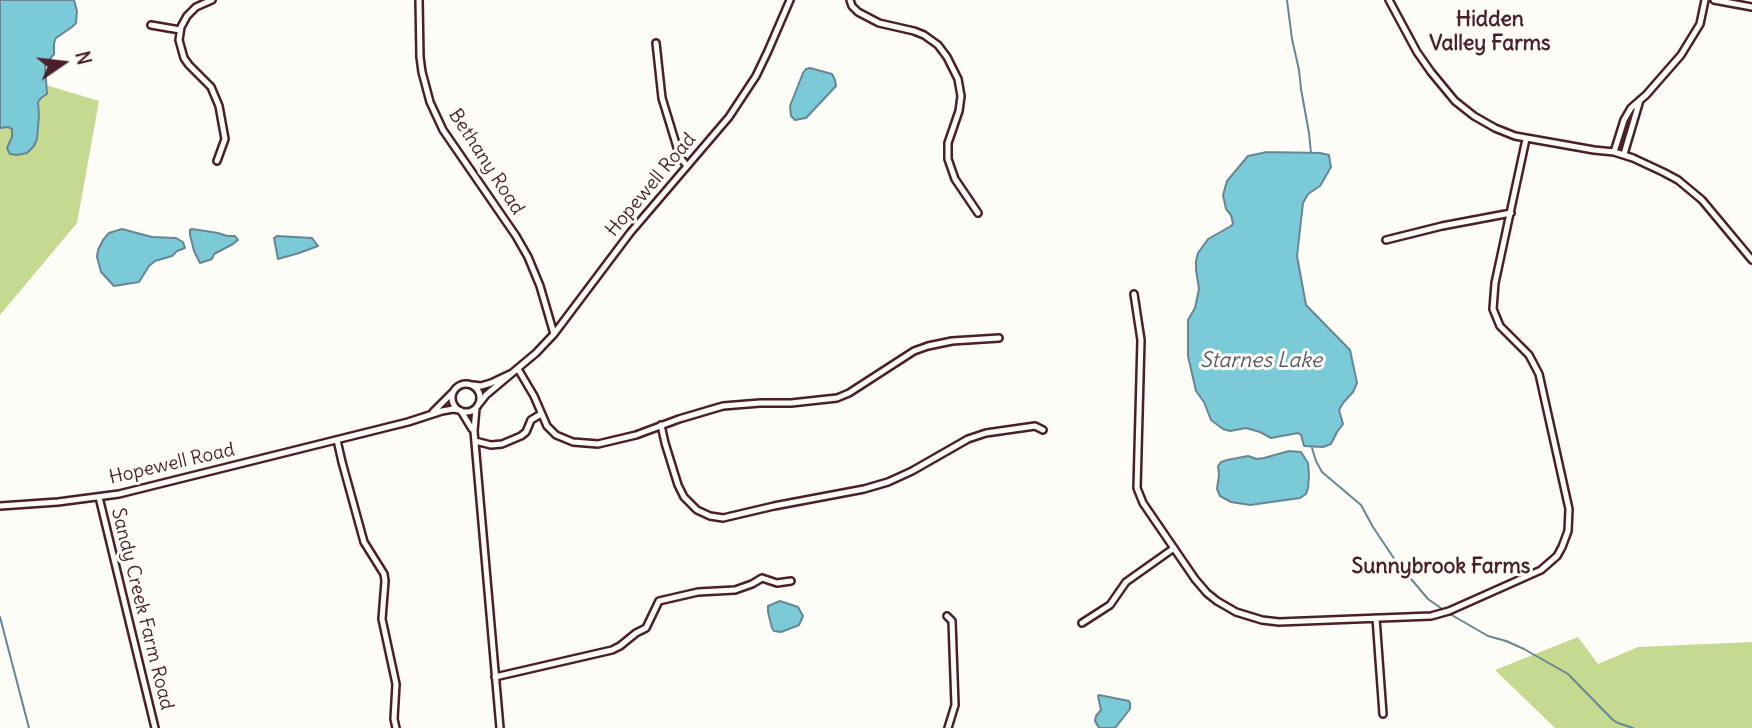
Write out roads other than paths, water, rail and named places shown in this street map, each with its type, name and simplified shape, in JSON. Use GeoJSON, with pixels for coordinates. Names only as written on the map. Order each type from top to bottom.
{"type":"FeatureCollection","features":[{"type":"Feature","properties":{"kind":"street"},"geometry":{"type":"LineString","coordinates":[[212,0],[191,11],[183,21],[180,46],[189,65],[211,87],[219,106],[225,139],[217,161]]}},
{"type":"Feature","properties":{"kind":"street","name":"Bethany Road"},"geometry":{"type":"LineString","coordinates":[[419,0],[419,57],[430,102],[443,130],[528,257],[554,334]]}},
{"type":"Feature","properties":{"kind":"street","name":"Hopewell Road"},"geometry":{"type":"LineString","coordinates":[[477,406],[554,334],[630,233],[717,132],[740,100],[768,51],[790,0]]}},
{"type":"Feature","properties":{"kind":"street"},"geometry":{"type":"LineString","coordinates":[[850,0],[858,12],[879,23],[924,35],[938,45],[947,57],[958,79],[961,96],[948,143],[948,159],[955,178],[978,214]]}},
{"type":"Feature","properties":{"kind":"street"},"geometry":{"type":"LineString","coordinates":[[1389,0],[1417,52],[1452,98],[1463,108],[1483,122],[1526,139],[1614,152],[1663,172],[1690,189],[1714,213],[1752,260]]}},
{"type":"Feature","properties":{"kind":"street"},"geometry":{"type":"LineString","coordinates":[[1614,152],[1624,120],[1631,108],[1681,55],[1700,24],[1705,0]]}},
{"type":"Feature","properties":{"kind":"street"},"geometry":{"type":"LineString","coordinates":[[1714,0],[1752,7]]}},
{"type":"Feature","properties":{"kind":"street"},"geometry":{"type":"LineString","coordinates":[[151,25],[180,30]]}},
{"type":"Feature","properties":{"kind":"street"},"geometry":{"type":"LineString","coordinates":[[656,43],[662,98],[680,157],[687,166]]}},
{"type":"Feature","properties":{"kind":"street"},"geometry":{"type":"LineString","coordinates":[[1624,155],[1640,100]]}},
{"type":"Feature","properties":{"kind":"street"},"geometry":{"type":"LineString","coordinates":[[1134,293],[1141,340],[1137,488],[1143,503],[1207,593],[1226,607],[1246,616],[1279,622],[1431,616],[1449,611],[1541,570],[1557,556],[1567,538],[1569,509],[1539,374],[1529,355],[1500,326],[1493,309],[1495,284],[1526,139]]}},
{"type":"Feature","properties":{"kind":"street"},"geometry":{"type":"LineString","coordinates":[[1386,240],[1511,213]]}},
{"type":"Feature","properties":{"kind":"street"},"geometry":{"type":"LineString","coordinates":[[515,371],[534,396],[547,426],[556,435],[579,443],[606,443],[723,406],[837,398],[921,348],[952,341],[999,338]]}},
{"type":"Feature","properties":{"kind":"street","name":"Hopewell Road"},"geometry":{"type":"LineString","coordinates":[[471,385],[481,386],[515,371]]}},
{"type":"Feature","properties":{"kind":"street"},"geometry":{"type":"LineString","coordinates":[[474,431],[453,404],[453,395],[462,385],[475,387],[480,395],[474,431],[500,728]]}},
{"type":"Feature","properties":{"kind":"street","name":"Hopewell Road"},"geometry":{"type":"LineString","coordinates":[[430,414],[455,391]]}},
{"type":"Feature","properties":{"kind":"street"},"geometry":{"type":"LineString","coordinates":[[460,411],[469,412],[477,406]]}},
{"type":"Feature","properties":{"kind":"street","name":"Hopewell Road"},"geometry":{"type":"LineString","coordinates":[[0,506],[99,497],[142,489],[408,422],[430,414],[453,409],[460,411]]}},
{"type":"Feature","properties":{"kind":"street"},"geometry":{"type":"LineString","coordinates":[[475,441],[491,445],[502,444],[521,436],[526,432],[531,420],[541,414]]}},
{"type":"Feature","properties":{"kind":"street"},"geometry":{"type":"LineString","coordinates":[[662,425],[665,443],[684,497],[697,510],[723,518],[888,482],[963,442],[986,433],[1035,426],[1043,430]]}},
{"type":"Feature","properties":{"kind":"street"},"geometry":{"type":"LineString","coordinates":[[338,440],[364,542],[384,575],[382,619],[396,684],[396,728]]}},
{"type":"Feature","properties":{"kind":"street","name":"Sandy Creek Farm Road"},"geometry":{"type":"LineString","coordinates":[[99,497],[155,728]]}},
{"type":"Feature","properties":{"kind":"street"},"geometry":{"type":"LineString","coordinates":[[1082,623],[1110,604],[1126,582],[1174,548]]}},
{"type":"Feature","properties":{"kind":"street"},"geometry":{"type":"LineString","coordinates":[[495,677],[612,650],[646,628],[659,601],[698,592],[735,590],[762,578],[777,583],[791,581]]}},
{"type":"Feature","properties":{"kind":"street"},"geometry":{"type":"LineString","coordinates":[[947,616],[952,621],[955,705],[948,728]]}},
{"type":"Feature","properties":{"kind":"street"},"geometry":{"type":"LineString","coordinates":[[1376,618],[1383,714]]}},
{"type":"Feature","properties":{"kind":"water"},"geometry":{"type":"Polygon","coordinates":[[[0,0],[74,0],[77,11],[76,23],[56,38],[54,54],[45,65],[47,94],[38,102],[37,139],[27,153],[17,155],[10,154],[7,148],[12,129],[0,128],[0,0]]]}},
{"type":"Feature","properties":{"kind":"water"},"geometry":{"type":"Polygon","coordinates":[[[810,68],[832,74],[836,86],[806,118],[795,120],[791,116],[790,106],[803,73],[810,68]]]}},
{"type":"Feature","properties":{"kind":"water","name":"Starnes Lake"},"geometry":{"type":"Polygon","coordinates":[[[1267,152],[1329,155],[1331,167],[1320,186],[1308,194],[1303,203],[1297,256],[1306,305],[1350,350],[1357,383],[1339,410],[1343,424],[1331,444],[1323,447],[1304,446],[1298,433],[1271,438],[1246,428],[1230,431],[1223,429],[1211,420],[1196,391],[1188,356],[1188,320],[1195,308],[1199,289],[1196,270],[1198,253],[1208,239],[1233,224],[1223,195],[1227,181],[1248,156],[1267,152]]]}},
{"type":"Feature","properties":{"kind":"water"},"geometry":{"type":"Polygon","coordinates":[[[122,229],[152,237],[176,238],[183,242],[185,248],[172,256],[155,261],[139,282],[114,286],[101,272],[97,257],[103,240],[109,233],[122,229]]]}},
{"type":"Feature","properties":{"kind":"water"},"geometry":{"type":"Polygon","coordinates":[[[192,229],[235,236],[238,240],[214,254],[212,259],[200,263],[190,235],[192,229]]]}},
{"type":"Feature","properties":{"kind":"water"},"geometry":{"type":"Polygon","coordinates":[[[274,238],[312,238],[318,246],[278,259],[274,238]]]}},
{"type":"Feature","properties":{"kind":"water"},"geometry":{"type":"Polygon","coordinates":[[[1289,451],[1301,452],[1308,463],[1308,488],[1306,494],[1300,498],[1250,505],[1231,502],[1220,496],[1217,489],[1218,466],[1221,462],[1248,456],[1264,458],[1289,451]]]}},
{"type":"Feature","properties":{"kind":"water"},"geometry":{"type":"Polygon","coordinates":[[[780,601],[798,607],[803,616],[799,625],[781,632],[772,628],[768,612],[768,606],[780,601]]]}},
{"type":"Feature","properties":{"kind":"water"},"geometry":{"type":"Polygon","coordinates":[[[1099,695],[1130,703],[1130,709],[1115,728],[1099,728],[1095,721],[1101,710],[1099,695]]]}},
{"type":"Feature","properties":{"kind":"waterway"},"geometry":{"type":"LineString","coordinates":[[1287,0],[1311,153]]}},
{"type":"Feature","properties":{"kind":"waterway"},"geometry":{"type":"LineString","coordinates":[[1312,448],[1322,472],[1361,505],[1395,560],[1428,599],[1445,611]]}},
{"type":"Feature","properties":{"kind":"waterway"},"geometry":{"type":"LineString","coordinates":[[1450,614],[1488,636],[1524,649],[1568,674],[1613,720],[1633,728]]}},
{"type":"Feature","properties":{"kind":"waterway"},"geometry":{"type":"LineString","coordinates":[[0,617],[29,728]]}},
{"type":"Feature","properties":{"kind":"district","name":"Hidden Valley Farms"},"geometry":{"type":"Point","coordinates":[1490,32]}},
{"type":"Feature","properties":{"kind":"district","name":"Sunnybrook Farms"},"geometry":{"type":"Point","coordinates":[1441,567]}}]}
